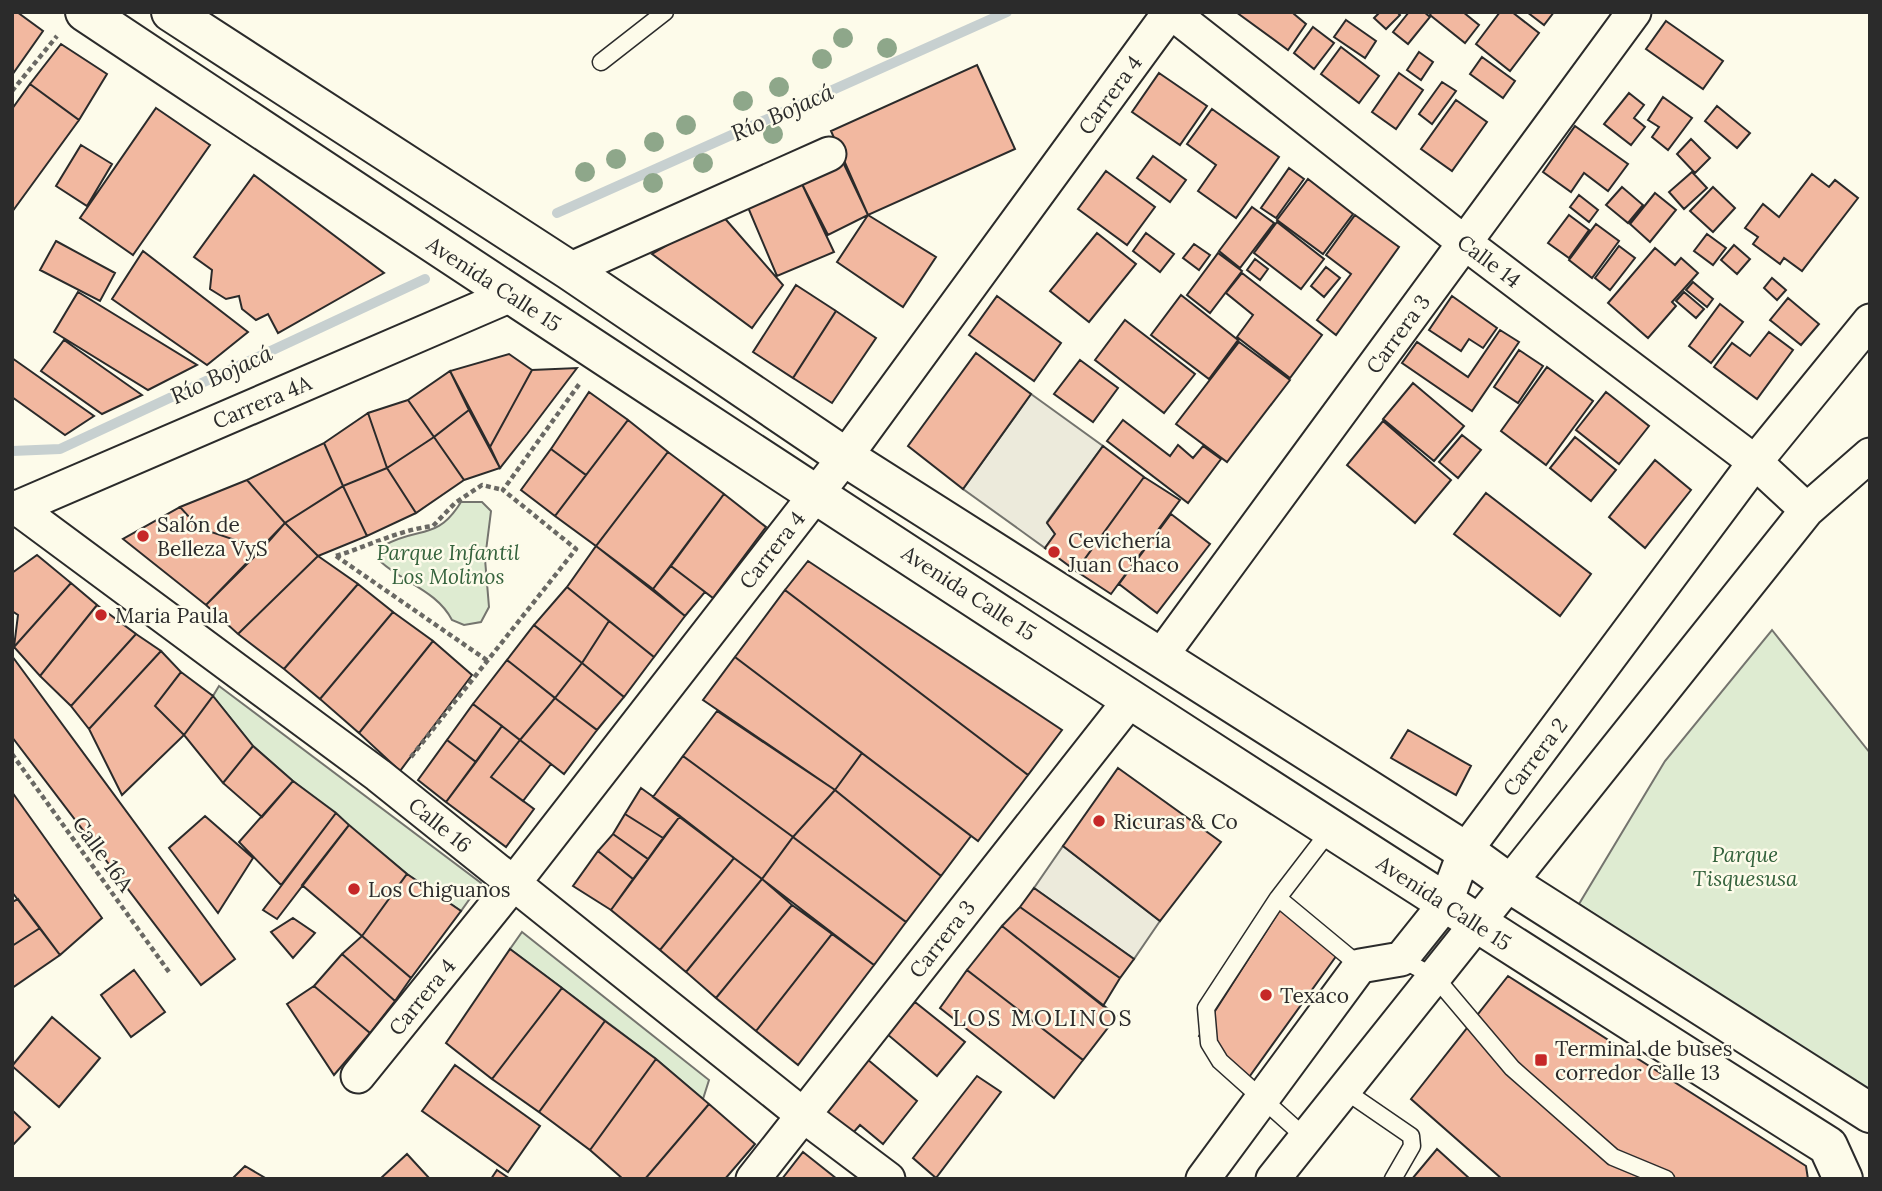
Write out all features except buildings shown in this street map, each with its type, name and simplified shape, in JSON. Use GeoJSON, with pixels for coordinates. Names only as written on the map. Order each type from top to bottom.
{"type":"FeatureCollection","features":[{"type":"Feature","properties":{"kind":"main road"},"geometry":{"type":"LineString","coordinates":[[172,12],[556,261],[845,457],[1161,656],[1465,851],[1509,883],[1870,1113]]}},
{"type":"Feature","properties":{"kind":"main road","name":"Avenida Calle 15"},"geometry":{"type":"LineString","coordinates":[[73,22],[427,240],[1445,904],[1828,1146],[1843,1179]]}},
{"type":"Feature","properties":{"kind":"street","name":"Calle 14"},"geometry":{"type":"LineString","coordinates":[[1171,12],[1465,243],[1755,462],[1807,510]]}},
{"type":"Feature","properties":{"kind":"street","name":"Carrera 4"},"geometry":{"type":"LineString","coordinates":[[358,1076],[513,884],[845,457],[1171,12]]}},
{"type":"Feature","properties":{"kind":"street","name":"Carrera 3"},"geometry":{"type":"LineString","coordinates":[[1161,656],[1634,12]]}},
{"type":"Feature","properties":{"kind":"street"},"geometry":{"type":"LineString","coordinates":[[556,261],[829,154]]}},
{"type":"Feature","properties":{"kind":"street","name":"Carrera 4A"},"geometry":{"type":"LineString","coordinates":[[14,508],[499,287]]}},
{"type":"Feature","properties":{"kind":"street","name":"Carrera 2"},"geometry":{"type":"LineString","coordinates":[[1401,959],[1445,904],[1465,851],[1755,462],[1870,321]]}},
{"type":"Feature","properties":{"kind":"street"},"geometry":{"type":"LineString","coordinates":[[1273,1179],[1807,510],[1870,455]]}},
{"type":"Feature","properties":{"kind":"street","name":"Calle 16"},"geometry":{"type":"LineString","coordinates":[[14,508],[389,784],[803,1115],[888,1179]]}},
{"type":"Feature","properties":{"kind":"street","name":"Carrera 3"},"geometry":{"type":"LineString","coordinates":[[753,1179],[1131,699]]}},
{"type":"Feature","properties":{"kind":"street"},"geometry":{"type":"LineString","coordinates":[[1203,1179],[1360,966],[1401,959]]}},
{"type":"Feature","properties":{"kind":"lane"},"geometry":{"type":"LineString","coordinates":[[601,62],[665,12]]}},
{"type":"Feature","properties":{"kind":"lane"},"geometry":{"type":"LineString","coordinates":[[1306,1138],[1220,1061],[1209,1044],[1206,1009],[1278,898],[1331,829]]}},
{"type":"Feature","properties":{"kind":"lane"},"geometry":{"type":"LineString","coordinates":[[1278,898],[1360,966]]}},
{"type":"Feature","properties":{"kind":"lane"},"geometry":{"type":"LineString","coordinates":[[1401,959],[1434,976],[1512,1068],[1613,1157],[1665,1179]]}},
{"type":"Feature","properties":{"kind":"lane"},"geometry":{"type":"LineString","coordinates":[[1344,1090],[1410,1136],[1412,1146],[1393,1179]]}},
{"type":"Feature","properties":{"kind":"path"},"geometry":{"type":"LineString","coordinates":[[12,91],[73,22]]}},
{"type":"Feature","properties":{"kind":"path"},"geometry":{"type":"LineString","coordinates":[[503,490],[601,353]]}},
{"type":"Feature","properties":{"kind":"path"},"geometry":{"type":"LineString","coordinates":[[389,784],[488,661],[576,549],[503,490],[482,485],[456,503],[433,526],[407,529],[374,545],[336,556],[488,661]]}},
{"type":"Feature","properties":{"kind":"path","name":"Calle 16A"},"geometry":{"type":"LineString","coordinates":[[12,754],[169,972]]}},
{"type":"Feature","properties":{"kind":"green space","name":"Parque Infantil Los Molinos"},"geometry":{"type":"Polygon","coordinates":[[[461,502],[482,502],[491,511],[485,559],[489,607],[481,622],[464,625],[452,620],[446,610],[429,594],[381,562],[385,545],[436,528],[461,502]]]}},
{"type":"Feature","properties":{"kind":"green space","name":"Parque Tisquesusa"},"geometry":{"type":"Polygon","coordinates":[[[1772,630],[1870,753],[1870,1097],[1579,904],[1665,761],[1772,630]]]}},
{"type":"Feature","properties":{"kind":"green space"},"geometry":{"type":"Polygon","coordinates":[[[219,686],[481,883],[461,911],[407,874],[253,746],[213,696],[219,686]]]}},
{"type":"Feature","properties":{"kind":"green space"},"geometry":{"type":"Polygon","coordinates":[[[522,932],[709,1080],[703,1099],[656,1059],[510,949],[522,932]]]}},
{"type":"Feature","properties":{"kind":"shaded area"},"geometry":{"type":"Polygon","coordinates":[[[1031,394],[1103,446],[1047,522],[1055,534],[1045,548],[963,489],[1031,394]]]}},
{"type":"Feature","properties":{"kind":"shaded area"},"geometry":{"type":"Polygon","coordinates":[[[1063,846],[1160,921],[1134,959],[1034,888],[1063,846]]]}},
{"type":"Feature","properties":{"kind":"waterway","name":"Río Bojacá"},"geometry":{"type":"LineString","coordinates":[[557,213],[1007,12]]}},
{"type":"Feature","properties":{"kind":"waterway","name":"Río Bojacá"},"geometry":{"type":"LineString","coordinates":[[12,451],[60,449],[425,279]]}},
{"type":"Feature","properties":{"kind":"place","name":"Salón de Belleza VyS"},"geometry":{"type":"Point","coordinates":[143,536]}},
{"type":"Feature","properties":{"kind":"place","name":"Cevichería Juan Chaco"},"geometry":{"type":"Point","coordinates":[1054,552]}},
{"type":"Feature","properties":{"kind":"place","name":"Maria Paula"},"geometry":{"type":"Point","coordinates":[101,615]}},
{"type":"Feature","properties":{"kind":"place","name":"Ricuras & Co"},"geometry":{"type":"Point","coordinates":[1099,821]}},
{"type":"Feature","properties":{"kind":"place","name":"Los Chiguanos"},"geometry":{"type":"Point","coordinates":[354,889]}},
{"type":"Feature","properties":{"kind":"place","name":"Texaco"},"geometry":{"type":"Point","coordinates":[1266,995]}},
{"type":"Feature","properties":{"kind":"place","name":"Terminal de buses corredor Calle 13"},"geometry":{"type":"Point","coordinates":[1541,1060]}},
{"type":"Feature","properties":{"kind":"district","name":"LOS MOLINOS"},"geometry":{"type":"Point","coordinates":[1043,1017]}}]}
